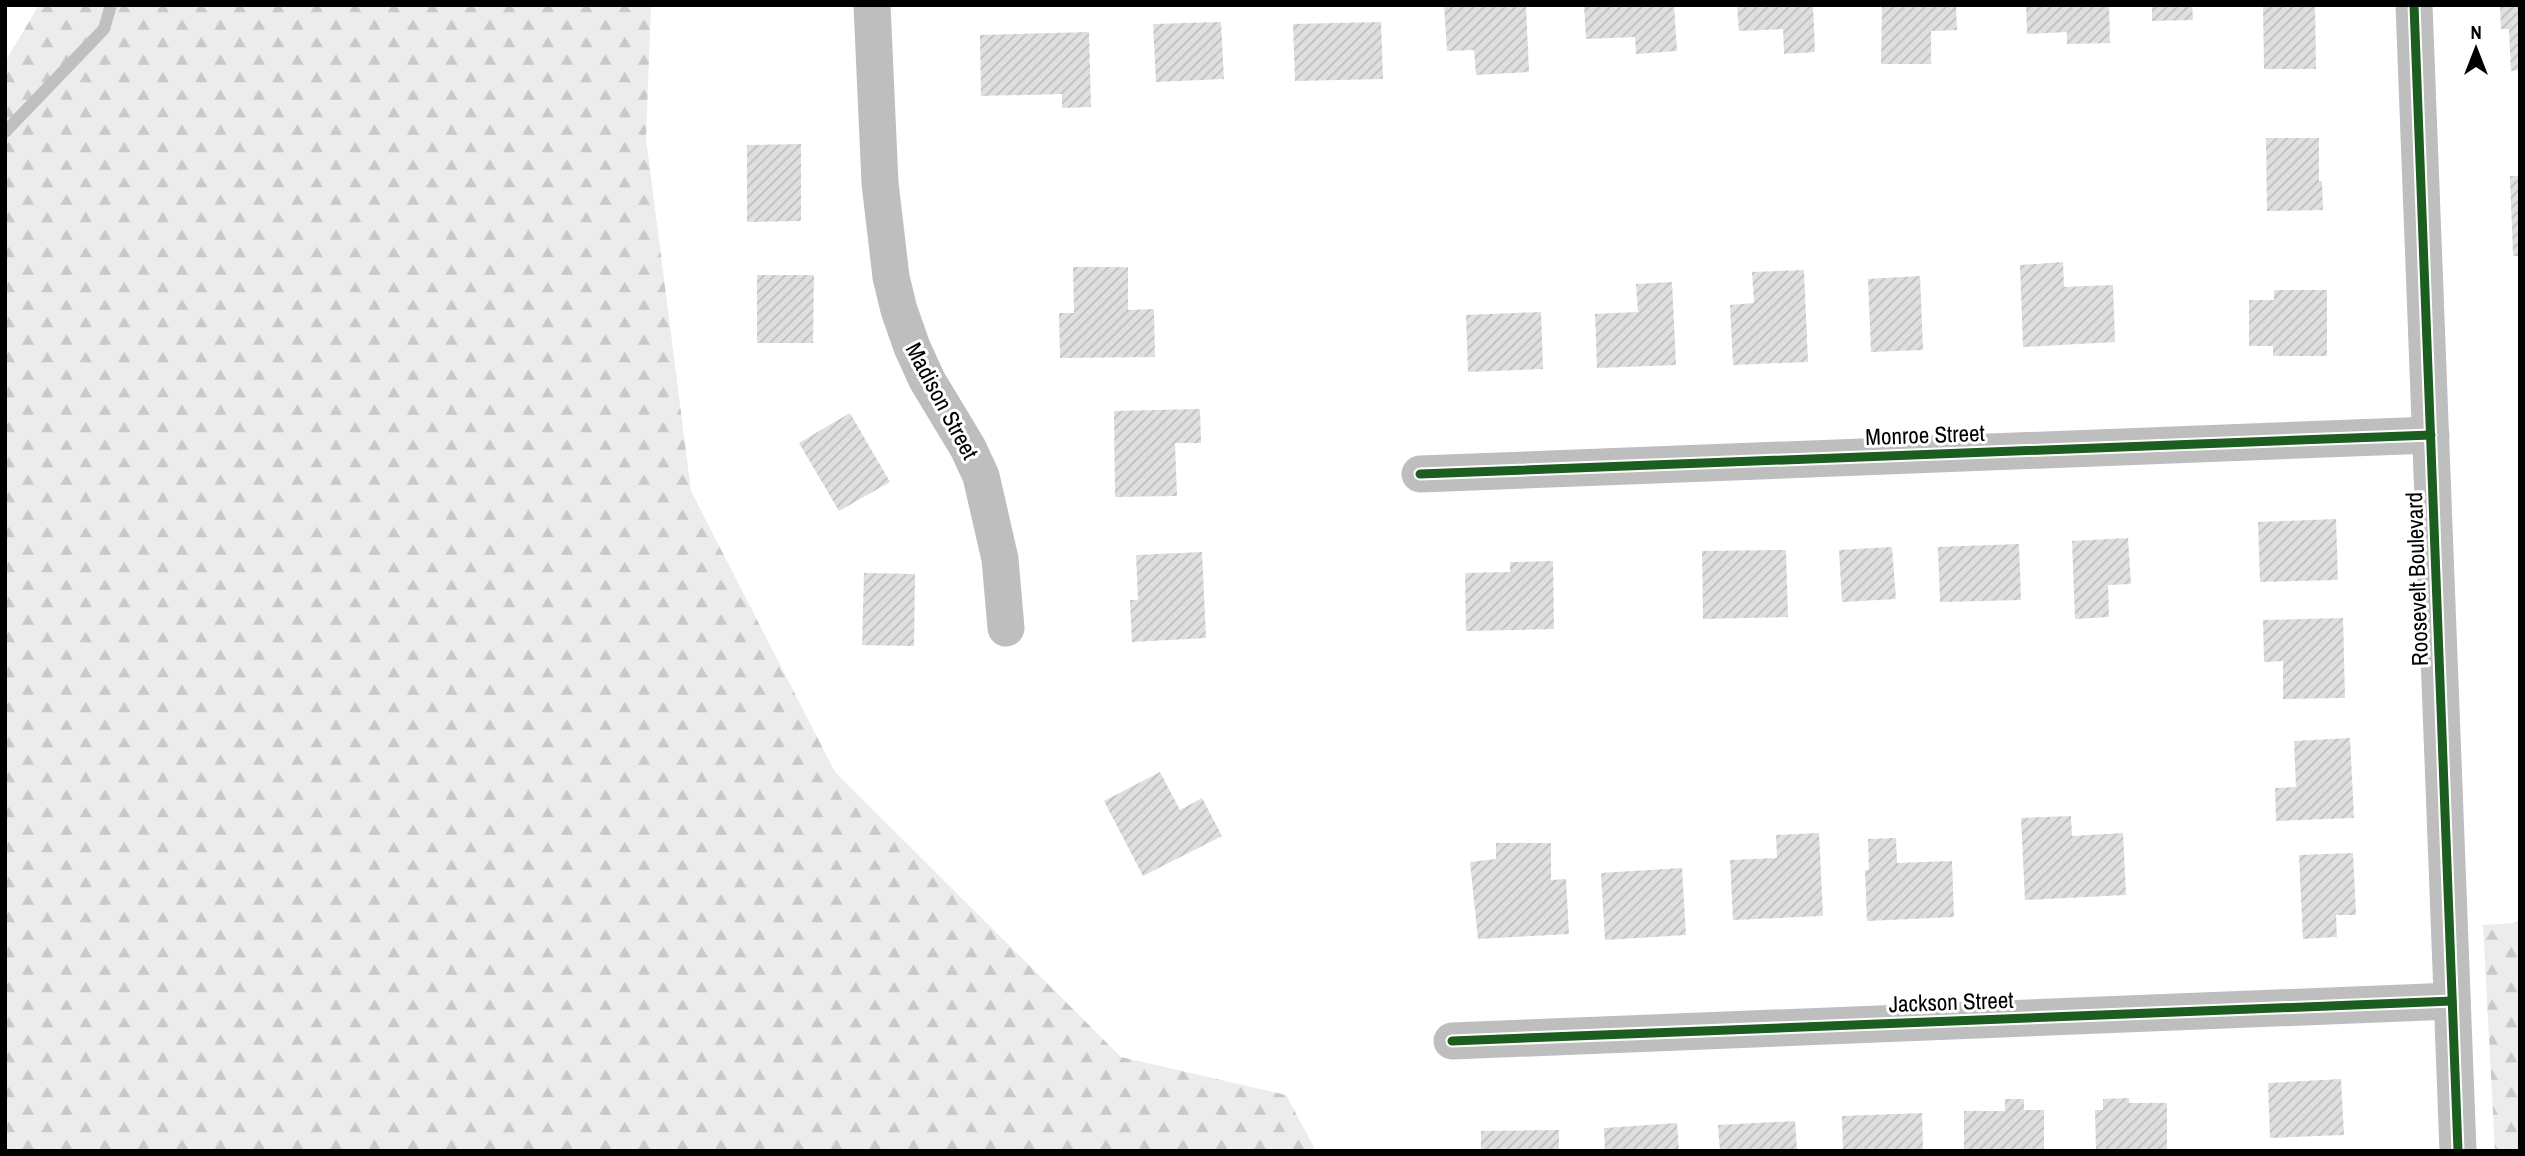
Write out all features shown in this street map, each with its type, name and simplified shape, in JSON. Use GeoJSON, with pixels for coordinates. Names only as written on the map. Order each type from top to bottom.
{"type":"FeatureCollection","features":[{"type":"Feature","properties":{"kind":"street","name":"Madison Street"},"geometry":{"type":"LineString","coordinates":[[872,5],[880,183],[891,277],[899,310],[927,380],[981,476],[1000,559],[1006,628]]}},
{"type":"Feature","properties":{"kind":"street","name":"Roosevelt Boulevard"},"geometry":{"type":"LineString","coordinates":[[2414,5],[2458,1151]]}},
{"type":"Feature","properties":{"kind":"street","name":"Monroe Street"},"geometry":{"type":"LineString","coordinates":[[1420,474],[2431,435]]}},
{"type":"Feature","properties":{"kind":"street","name":"Jackson Street"},"geometry":{"type":"LineString","coordinates":[[1452,1041],[2452,1001]]}},
{"type":"Feature","properties":{"kind":"green space"},"geometry":{"type":"Polygon","coordinates":[[[39,5],[651,5],[646,138],[691,491],[835,772],[1121,1057],[1286,1095],[1316,1151],[5,1151],[5,62],[39,5]]]}},
{"type":"Feature","properties":{"kind":"green space"},"geometry":{"type":"Polygon","coordinates":[[[2520,920],[2520,1151],[2495,1151],[2483,925],[2514,923],[2520,920]]]}},
{"type":"Feature","properties":{"kind":"building"},"geometry":{"type":"Polygon","coordinates":[[[1444,5],[1526,5],[1529,72],[1476,75],[1474,50],[1447,51],[1444,5]]]}},
{"type":"Feature","properties":{"kind":"building"},"geometry":{"type":"Polygon","coordinates":[[[1584,5],[1674,5],[1677,51],[1636,54],[1635,37],[1586,39],[1584,5]]]}},
{"type":"Feature","properties":{"kind":"building"},"geometry":{"type":"Polygon","coordinates":[[[1737,5],[1813,5],[1815,52],[1784,54],[1783,29],[1739,31],[1737,5]]]}},
{"type":"Feature","properties":{"kind":"building"},"geometry":{"type":"Polygon","coordinates":[[[1882,5],[1956,5],[1957,30],[1931,31],[1931,64],[1881,64],[1882,5]]]}},
{"type":"Feature","properties":{"kind":"building"},"geometry":{"type":"Polygon","coordinates":[[[2026,5],[2109,5],[2110,43],[2067,44],[2067,32],[2027,34],[2026,5]]]}},
{"type":"Feature","properties":{"kind":"building"},"geometry":{"type":"Polygon","coordinates":[[[2152,5],[2192,5],[2193,20],[2152,21],[2152,5]]]}},
{"type":"Feature","properties":{"kind":"building"},"geometry":{"type":"Polygon","coordinates":[[[2263,5],[2315,5],[2316,69],[2264,69],[2263,5]]]}},
{"type":"Feature","properties":{"kind":"building"},"geometry":{"type":"Polygon","coordinates":[[[2500,5],[2520,5],[2520,70],[2511,71],[2509,29],[2501,29],[2500,5]]]}},
{"type":"Feature","properties":{"kind":"building"},"geometry":{"type":"Polygon","coordinates":[[[1221,22],[1224,79],[1156,82],[1153,24],[1221,22]]]}},
{"type":"Feature","properties":{"kind":"building"},"geometry":{"type":"Polygon","coordinates":[[[1381,22],[1383,79],[1295,81],[1293,24],[1381,22]]]}},
{"type":"Feature","properties":{"kind":"building"},"geometry":{"type":"Polygon","coordinates":[[[1089,32],[1091,107],[1062,108],[1062,94],[981,96],[980,35],[1089,32]]]}},
{"type":"Feature","properties":{"kind":"building"},"geometry":{"type":"Polygon","coordinates":[[[2266,138],[2319,138],[2319,181],[2322,181],[2323,210],[2267,211],[2266,138]]]}},
{"type":"Feature","properties":{"kind":"building"},"geometry":{"type":"Polygon","coordinates":[[[801,144],[801,221],[747,222],[747,145],[801,144]]]}},
{"type":"Feature","properties":{"kind":"building"},"geometry":{"type":"Polygon","coordinates":[[[2510,176],[2520,176],[2520,256],[2513,256],[2510,176]]]}},
{"type":"Feature","properties":{"kind":"building"},"geometry":{"type":"Polygon","coordinates":[[[2063,262],[2064,287],[2113,285],[2115,342],[2023,347],[2020,265],[2063,262]]]}},
{"type":"Feature","properties":{"kind":"building"},"geometry":{"type":"Polygon","coordinates":[[[1073,267],[1128,267],[1128,310],[1154,309],[1155,357],[1060,358],[1059,313],[1074,313],[1073,267]]]}},
{"type":"Feature","properties":{"kind":"building"},"geometry":{"type":"Polygon","coordinates":[[[1804,270],[1808,362],[1733,365],[1730,305],[1754,303],[1752,272],[1804,270]]]}},
{"type":"Feature","properties":{"kind":"building"},"geometry":{"type":"Polygon","coordinates":[[[757,275],[814,275],[813,343],[757,343],[757,275]]]}},
{"type":"Feature","properties":{"kind":"building"},"geometry":{"type":"Polygon","coordinates":[[[1920,276],[1923,350],[1871,352],[1868,279],[1920,276]]]}},
{"type":"Feature","properties":{"kind":"building"},"geometry":{"type":"Polygon","coordinates":[[[1672,282],[1676,365],[1597,368],[1595,314],[1638,312],[1636,284],[1672,282]]]}},
{"type":"Feature","properties":{"kind":"building"},"geometry":{"type":"Polygon","coordinates":[[[2274,290],[2327,290],[2327,356],[2273,356],[2273,346],[2249,346],[2249,300],[2274,300],[2274,290]]]}},
{"type":"Feature","properties":{"kind":"building"},"geometry":{"type":"Polygon","coordinates":[[[1541,312],[1543,369],[1468,372],[1466,315],[1541,312]]]}},
{"type":"Feature","properties":{"kind":"building"},"geometry":{"type":"Polygon","coordinates":[[[1200,409],[1201,443],[1175,443],[1177,496],[1115,497],[1114,411],[1200,409]]]}},
{"type":"Feature","properties":{"kind":"building"},"geometry":{"type":"Polygon","coordinates":[[[850,413],[890,482],[839,511],[799,443],[850,413]]]}},
{"type":"Feature","properties":{"kind":"building"},"geometry":{"type":"Polygon","coordinates":[[[2336,519],[2338,580],[2260,582],[2258,522],[2336,519]]]}},
{"type":"Feature","properties":{"kind":"building"},"geometry":{"type":"Polygon","coordinates":[[[2128,538],[2131,584],[2108,585],[2109,617],[2075,619],[2072,541],[2128,538]]]}},
{"type":"Feature","properties":{"kind":"building"},"geometry":{"type":"Polygon","coordinates":[[[2019,544],[2021,600],[1940,602],[1938,547],[2019,544]]]}},
{"type":"Feature","properties":{"kind":"building"},"geometry":{"type":"Polygon","coordinates":[[[1892,547],[1896,599],[1842,602],[1839,550],[1892,547]]]}},
{"type":"Feature","properties":{"kind":"building"},"geometry":{"type":"Polygon","coordinates":[[[1786,550],[1788,617],[1703,619],[1702,551],[1786,550]]]}},
{"type":"Feature","properties":{"kind":"building"},"geometry":{"type":"Polygon","coordinates":[[[1202,552],[1206,638],[1132,642],[1130,600],[1138,600],[1136,555],[1202,552]]]}},
{"type":"Feature","properties":{"kind":"building"},"geometry":{"type":"Polygon","coordinates":[[[1553,561],[1554,629],[1466,631],[1465,573],[1510,572],[1510,562],[1553,561]]]}},
{"type":"Feature","properties":{"kind":"building"},"geometry":{"type":"Polygon","coordinates":[[[864,573],[915,574],[914,646],[862,645],[864,573]]]}},
{"type":"Feature","properties":{"kind":"building"},"geometry":{"type":"Polygon","coordinates":[[[2343,618],[2345,698],[2283,699],[2283,661],[2264,662],[2263,620],[2343,618]]]}},
{"type":"Feature","properties":{"kind":"building"},"geometry":{"type":"Polygon","coordinates":[[[2350,738],[2354,818],[2276,821],[2275,788],[2296,787],[2294,741],[2350,738]]]}},
{"type":"Feature","properties":{"kind":"building"},"geometry":{"type":"Polygon","coordinates":[[[1160,772],[1180,810],[1202,798],[1222,836],[1143,876],[1104,801],[1160,772]]]}},
{"type":"Feature","properties":{"kind":"building"},"geometry":{"type":"Polygon","coordinates":[[[2071,816],[2072,836],[2123,833],[2126,895],[2025,900],[2021,818],[2071,816]]]}},
{"type":"Feature","properties":{"kind":"building"},"geometry":{"type":"Polygon","coordinates":[[[1819,833],[1823,916],[1733,920],[1730,860],[1777,858],[1776,835],[1819,833]]]}},
{"type":"Feature","properties":{"kind":"building"},"geometry":{"type":"Polygon","coordinates":[[[1896,838],[1897,863],[1952,861],[1954,917],[1867,921],[1865,870],[1869,870],[1868,839],[1896,838]]]}},
{"type":"Feature","properties":{"kind":"building"},"geometry":{"type":"Polygon","coordinates":[[[1496,843],[1551,843],[1551,880],[1566,879],[1569,934],[1478,939],[1470,862],[1496,859],[1496,843]]]}},
{"type":"Feature","properties":{"kind":"building"},"geometry":{"type":"Polygon","coordinates":[[[2353,853],[2356,915],[2336,915],[2337,937],[2303,939],[2299,855],[2353,853]]]}},
{"type":"Feature","properties":{"kind":"building"},"geometry":{"type":"Polygon","coordinates":[[[1682,868],[1686,935],[1605,940],[1601,873],[1682,868]]]}},
{"type":"Feature","properties":{"kind":"building"},"geometry":{"type":"Polygon","coordinates":[[[2341,1079],[2344,1135],[2270,1138],[2268,1083],[2341,1079]]]}},
{"type":"Feature","properties":{"kind":"building"},"geometry":{"type":"Polygon","coordinates":[[[2129,1098],[2129,1103],[2167,1103],[2167,1151],[2096,1151],[2095,1110],[2103,1110],[2103,1099],[2129,1098]]]}},
{"type":"Feature","properties":{"kind":"building"},"geometry":{"type":"Polygon","coordinates":[[[2005,1099],[2024,1099],[2024,1110],[2044,1110],[2044,1151],[1964,1151],[1964,1111],[2005,1111],[2005,1099]]]}},
{"type":"Feature","properties":{"kind":"building"},"geometry":{"type":"Polygon","coordinates":[[[1922,1113],[1923,1151],[1843,1151],[1842,1116],[1922,1113]]]}},
{"type":"Feature","properties":{"kind":"building"},"geometry":{"type":"Polygon","coordinates":[[[1795,1121],[1797,1151],[1720,1151],[1718,1125],[1795,1121]]]}},
{"type":"Feature","properties":{"kind":"building"},"geometry":{"type":"Polygon","coordinates":[[[1677,1123],[1679,1151],[1605,1151],[1604,1128],[1677,1123]]]}},
{"type":"Feature","properties":{"kind":"building"},"geometry":{"type":"Polygon","coordinates":[[[1559,1130],[1559,1151],[1481,1151],[1481,1131],[1559,1130]]]}},
{"type":"Feature","properties":{"kind":"waterway"},"geometry":{"type":"LineString","coordinates":[[5,132],[104,29],[111,5]]}},
{"type":"Feature","properties":{"kind":"cycle path"},"geometry":{"type":"LineString","coordinates":[[2414,5],[2458,1151]]}},
{"type":"Feature","properties":{"kind":"cycle path"},"geometry":{"type":"LineString","coordinates":[[1420,474],[2431,435]]}},
{"type":"Feature","properties":{"kind":"cycle path"},"geometry":{"type":"LineString","coordinates":[[1452,1041],[2452,1001]]}}]}
